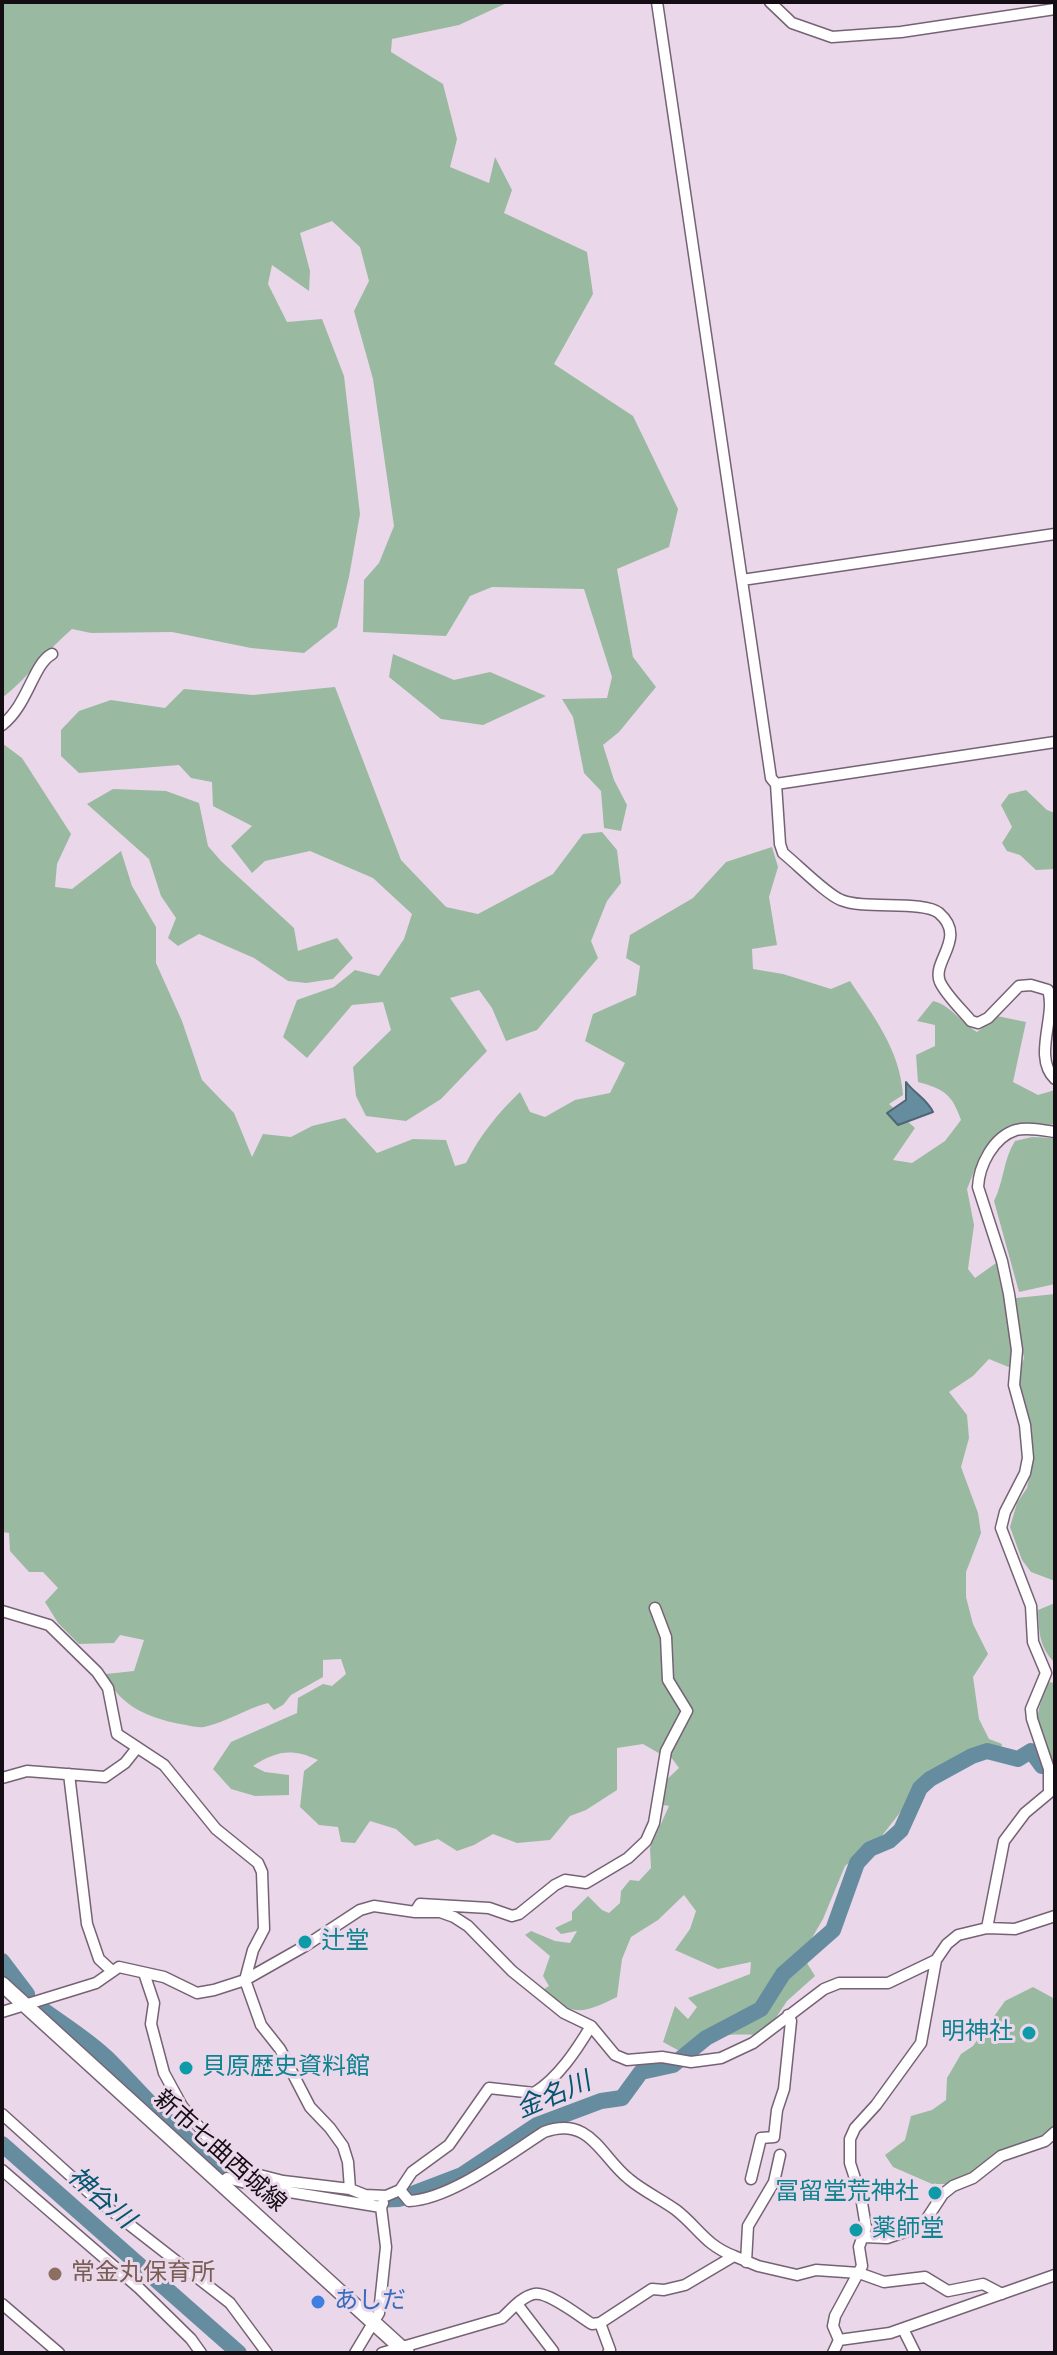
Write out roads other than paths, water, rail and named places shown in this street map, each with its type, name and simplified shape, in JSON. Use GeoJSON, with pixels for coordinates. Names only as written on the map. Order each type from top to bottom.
{"type":"FeatureCollection","features":[{"type":"Feature","properties":{"kind":"main road","name":"新市七曲西城線"},"geometry":{"type":"LineString","coordinates":[[2,1984],[404,2351]]}},
{"type":"Feature","properties":{"kind":"street"},"geometry":{"type":"LineString","coordinates":[[657,2],[771,778],[776,784],[783,853],[840,900],[878,906],[925,908],[942,915],[950,934],[950,945],[939,972],[939,981],[971,1021],[978,1023],[988,1018],[1019,986],[1031,985],[1048,990],[1054,1004],[1048,1069],[1055,1079]]}},
{"type":"Feature","properties":{"kind":"street"},"geometry":{"type":"LineString","coordinates":[[770,2],[792,23],[832,37],[901,32],[1055,9]]}},
{"type":"Feature","properties":{"kind":"street"},"geometry":{"type":"LineString","coordinates":[[742,580],[1055,534]]}},
{"type":"Feature","properties":{"kind":"street"},"geometry":{"type":"LineString","coordinates":[[2,725],[26,697],[40,664],[52,654]]}},
{"type":"Feature","properties":{"kind":"street"},"geometry":{"type":"LineString","coordinates":[[776,784],[1055,742]]}},
{"type":"Feature","properties":{"kind":"street"},"geometry":{"type":"LineString","coordinates":[[987,1928],[1004,1841],[1025,1813],[1044,1799],[1050,1786],[1049,1769],[1031,1709],[1046,1673],[1033,1642],[1031,1606],[1001,1528],[1005,1512],[1025,1473],[1028,1458],[1025,1425],[1014,1385],[1017,1350],[1009,1294],[1002,1261],[978,1187],[979,1175],[984,1159],[1013,1131],[1055,1132]]}},
{"type":"Feature","properties":{"kind":"street"},"geometry":{"type":"LineString","coordinates":[[415,1912],[420,1904],[489,1908],[512,1916],[519,1914],[565,1880],[586,1883],[628,1858],[646,1841],[654,1823],[666,1751],[687,1711],[668,1680],[666,1637],[655,1608]]}},
{"type":"Feature","properties":{"kind":"street"},"geometry":{"type":"LineString","coordinates":[[2,1611],[49,1625],[97,1672],[108,1688],[117,1734],[164,1765],[216,1829],[258,1863],[262,1872],[264,1929],[253,1950],[245,1980],[261,2025],[280,2049],[310,2107],[343,2146],[350,2189]]}},
{"type":"Feature","properties":{"kind":"street"},"geometry":{"type":"LineString","coordinates":[[2,1778],[27,1771],[105,1777],[125,1763],[137,1748]]}},
{"type":"Feature","properties":{"kind":"street"},"geometry":{"type":"LineString","coordinates":[[69,1774],[87,1924],[99,1959],[112,1971]]}},
{"type":"Feature","properties":{"kind":"street"},"geometry":{"type":"LineString","coordinates":[[2,2012],[96,1983],[119,1967],[178,1982],[197,1993],[214,1990],[245,1980],[360,1910],[374,1906],[440,1912],[468,1926],[512,1971],[564,2013],[591,2026],[615,2055],[627,2060],[705,2061],[753,2043],[824,1989],[839,1983],[888,1983],[936,1960]]}},
{"type":"Feature","properties":{"kind":"street"},"geometry":{"type":"LineString","coordinates":[[833,2353],[839,2340],[833,2326],[835,2316],[862,2266],[859,2247],[866,2227],[861,2197],[850,2163],[850,2139],[855,2128],[876,2105],[921,2043],[936,1960],[958,1935],[987,1928],[1015,1929],[1055,1916]]}},
{"type":"Feature","properties":{"kind":"street"},"geometry":{"type":"LineString","coordinates":[[144,1973],[154,2003],[151,2024],[164,2073],[182,2106],[232,2168],[283,2181],[350,2189],[383,2202]]}},
{"type":"Feature","properties":{"kind":"street"},"geometry":{"type":"LineString","coordinates":[[751,2179],[761,2138],[774,2137],[777,2110],[784,2089],[791,2021],[788,2015]]}},
{"type":"Feature","properties":{"kind":"street"},"geometry":{"type":"LineString","coordinates":[[221,2183],[227,2178],[265,2188],[383,2202],[400,2190],[412,2172],[449,2145],[489,2088],[534,2093],[551,2080],[591,2026]]}},
{"type":"Feature","properties":{"kind":"street"},"geometry":{"type":"LineString","coordinates":[[2,2114],[94,2197],[230,2303],[267,2353]]}},
{"type":"Feature","properties":{"kind":"street"},"geometry":{"type":"LineString","coordinates":[[400,2190],[409,2201],[464,2182],[544,2132],[555,2128],[574,2130],[590,2137],[626,2178],[680,2213],[717,2250],[746,2262],[797,2275],[816,2270],[859,2273],[884,2282],[925,2277],[948,2291],[983,2284],[1002,2294]]}},
{"type":"Feature","properties":{"kind":"street"},"geometry":{"type":"LineString","coordinates":[[864,2237],[887,2238],[922,2226],[943,2194],[953,2186],[973,2178],[1001,2156],[1045,2141],[1055,2132]]}},
{"type":"Feature","properties":{"kind":"street"},"geometry":{"type":"LineString","coordinates":[[746,2262],[748,2226],[774,2182],[780,2155]]}},
{"type":"Feature","properties":{"kind":"street"},"geometry":{"type":"LineString","coordinates":[[2,2170],[139,2288],[191,2339],[201,2353]]}},
{"type":"Feature","properties":{"kind":"street"},"geometry":{"type":"LineString","coordinates":[[355,2353],[379,2313],[386,2247],[383,2202]]}},
{"type":"Feature","properties":{"kind":"street"},"geometry":{"type":"LineString","coordinates":[[382,2353],[404,2351],[502,2318],[534,2294],[545,2296],[592,2324],[600,2323],[652,2289],[664,2290],[685,2285],[734,2256]]}},
{"type":"Feature","properties":{"kind":"street"},"geometry":{"type":"LineString","coordinates":[[839,2340],[890,2333],[1055,2275]]}},
{"type":"Feature","properties":{"kind":"street"},"geometry":{"type":"LineString","coordinates":[[2,2304],[59,2353]]}},
{"type":"Feature","properties":{"kind":"street"},"geometry":{"type":"LineString","coordinates":[[517,2304],[553,2351]]}},
{"type":"Feature","properties":{"kind":"street"},"geometry":{"type":"LineString","coordinates":[[600,2323],[610,2350],[608,2353]]}},
{"type":"Feature","properties":{"kind":"street"},"geometry":{"type":"LineString","coordinates":[[903,2329],[915,2353]]}},
{"type":"Feature","properties":{"kind":"water"},"geometry":{"type":"Polygon","coordinates":[[[906,1082],[933,1112],[898,1125],[887,1113],[906,1100],[906,1082]]]}},
{"type":"Feature","properties":{"kind":"waterway","name":"金名川"},"geometry":{"type":"LineString","coordinates":[[300,2187],[372,2200],[399,2199],[462,2175],[537,2125],[601,2101],[622,2098],[641,2072],[673,2065],[706,2038],[761,2009],[783,1974],[833,1930],[857,1863],[870,1849],[889,1841],[901,1830],[920,1788],[930,1779],[987,1751],[1018,1759],[1031,1751],[1042,1766]]}},
{"type":"Feature","properties":{"kind":"waterway","name":"金名川"},"geometry":{"type":"LineString","coordinates":[[2,1961],[27,1994]]}},
{"type":"Feature","properties":{"kind":"waterway","name":"金名川"},"geometry":{"type":"LineString","coordinates":[[39,2007],[101,2053],[155,2109],[210,2158],[246,2176]]}},
{"type":"Feature","properties":{"kind":"waterway","name":"神谷川"},"geometry":{"type":"LineString","coordinates":[[2,2144],[239,2353]]}},
{"type":"Feature","properties":{"kind":"place","name":"辻堂"},"geometry":{"type":"Point","coordinates":[305,1942]}},
{"type":"Feature","properties":{"kind":"place","name":"明神社"},"geometry":{"type":"Point","coordinates":[1029,2033]}},
{"type":"Feature","properties":{"kind":"place","name":"貝原歴史資料館"},"geometry":{"type":"Point","coordinates":[186,2068]}},
{"type":"Feature","properties":{"kind":"place","name":"冨留堂荒神社"},"geometry":{"type":"Point","coordinates":[935,2193]}},
{"type":"Feature","properties":{"kind":"place","name":"薬師堂"},"geometry":{"type":"Point","coordinates":[856,2230]}},
{"type":"Feature","properties":{"kind":"place","name":"常金丸保育所"},"geometry":{"type":"Point","coordinates":[55,2274]}},
{"type":"Feature","properties":{"kind":"place","name":"あしだ"},"geometry":{"type":"Point","coordinates":[318,2302]}}]}
